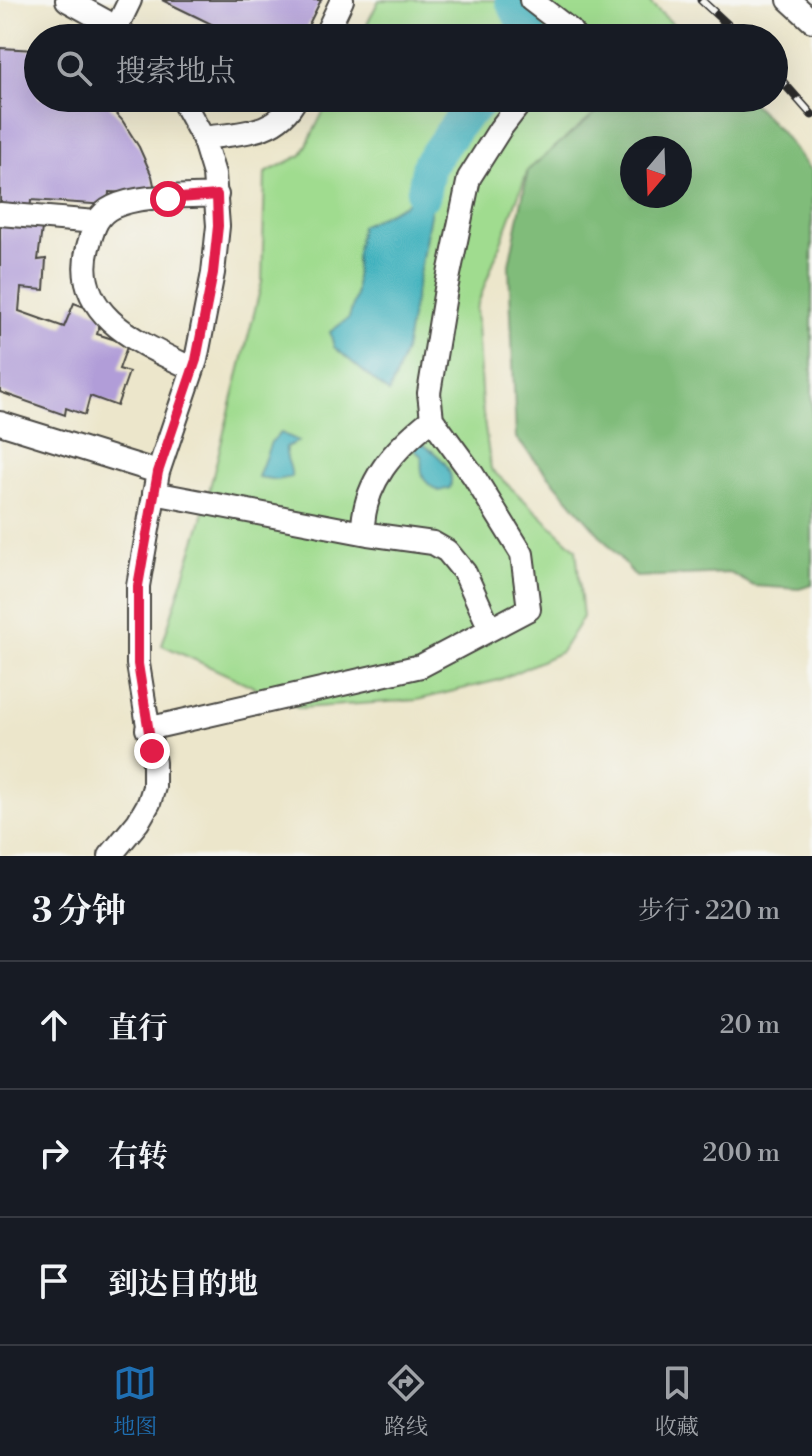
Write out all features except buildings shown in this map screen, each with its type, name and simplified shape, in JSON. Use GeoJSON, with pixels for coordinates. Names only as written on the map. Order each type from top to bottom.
{"type":"FeatureCollection","features":[{"type":"Feature","properties":{"kind":"street"},"geometry":{"type":"LineString","coordinates":[[67,0],[107,24]]}},
{"type":"Feature","properties":{"kind":"street"},"geometry":{"type":"LineString","coordinates":[[124,24],[130,0]]}},
{"type":"Feature","properties":{"kind":"street"},"geometry":{"type":"LineString","coordinates":[[331,24],[342,0]]}},
{"type":"Feature","properties":{"kind":"street"},"geometry":{"type":"LineString","coordinates":[[531,0],[562,24]]}},
{"type":"Feature","properties":{"kind":"street"},"geometry":{"type":"LineString","coordinates":[[789,0],[812,21]]}},
{"type":"Feature","properties":{"kind":"street"},"geometry":{"type":"LineString","coordinates":[[110,856],[138,822],[152,795],[154,763],[138,664],[138,586],[156,482],[193,369],[213,273],[218,226],[214,174],[203,138],[189,112]]}},
{"type":"Feature","properties":{"kind":"street"},"geometry":{"type":"LineString","coordinates":[[203,138],[270,126],[286,112]]}},
{"type":"Feature","properties":{"kind":"street"},"geometry":{"type":"LineString","coordinates":[[147,729],[421,666],[529,609],[522,554],[473,475],[432,419],[429,393],[469,178],[513,112]]}},
{"type":"Feature","properties":{"kind":"street"},"geometry":{"type":"LineString","coordinates":[[193,369],[119,329],[96,303],[85,272],[87,251],[96,222],[105,211],[126,203],[217,195]]}},
{"type":"Feature","properties":{"kind":"street"},"geometry":{"type":"LineString","coordinates":[[0,214],[96,222]]}},
{"type":"Feature","properties":{"kind":"street"},"geometry":{"type":"LineString","coordinates":[[363,533],[362,514],[379,474],[404,441],[432,419]]}},
{"type":"Feature","properties":{"kind":"street"},"geometry":{"type":"LineString","coordinates":[[0,423],[156,482],[363,533],[433,543],[447,551],[465,573],[490,629]]}},
{"type":"Feature","properties":{"kind":"green space"},"geometry":{"type":"Polygon","coordinates":[[[379,0],[647,0],[673,24],[367,24],[379,0]]]}},
{"type":"Feature","properties":{"kind":"green space"},"geometry":{"type":"Polygon","coordinates":[[[323,112],[596,112],[528,170],[476,309],[482,407],[491,469],[576,549],[583,617],[561,652],[499,680],[417,700],[300,708],[162,645],[202,519],[262,282],[265,173],[302,155],[323,112]]]}},
{"type":"Feature","properties":{"kind":"green space"},"geometry":{"type":"Polygon","coordinates":[[[596,112],[762,112],[812,172],[812,585],[799,589],[754,586],[730,573],[636,577],[516,438],[509,265],[528,170],[596,112]]]}},
{"type":"Feature","properties":{"kind":"water"},"geometry":{"type":"Polygon","coordinates":[[[423,195],[432,204],[405,351],[389,393],[334,347],[330,332],[349,318],[356,295],[356,257],[361,226],[423,195]]]}},
{"type":"Feature","properties":{"kind":"water"},"geometry":{"type":"Polygon","coordinates":[[[281,433],[299,441],[286,447],[291,477],[277,480],[258,477],[271,442],[281,433]]]}},
{"type":"Feature","properties":{"kind":"water"},"geometry":{"type":"Polygon","coordinates":[[[419,441],[447,467],[450,488],[439,491],[426,481],[422,473],[422,457],[414,449],[419,441]]]}},
{"type":"Feature","properties":{"kind":"waterway"},"geometry":{"type":"LineString","coordinates":[[512,0],[524,24]]}},
{"type":"Feature","properties":{"kind":"waterway"},"geometry":{"type":"LineString","coordinates":[[423,195],[429,164],[469,112]]}},
{"type":"Feature","properties":{"kind":"railway"},"geometry":{"type":"LineString","coordinates":[[701,0],[727,24]]}},
{"type":"Feature","properties":{"kind":"railway"},"geometry":{"type":"LineString","coordinates":[[788,88],[812,115]]}},
{"type":"Feature","properties":{"kind":"route"},"geometry":{"type":"LineString","coordinates":[[152,751],[138,664],[138,586],[158,472],[196,360],[213,273],[218,226],[217,195],[168,199]]}}]}
